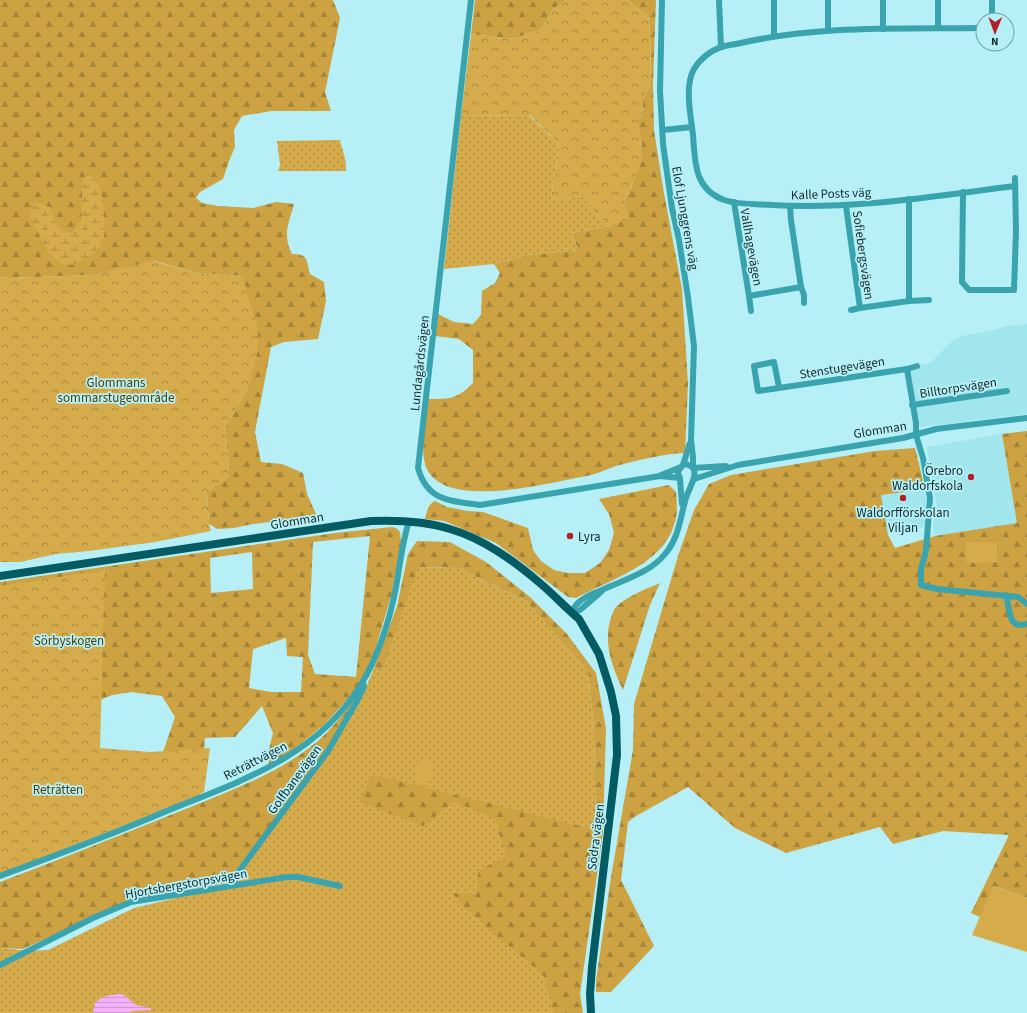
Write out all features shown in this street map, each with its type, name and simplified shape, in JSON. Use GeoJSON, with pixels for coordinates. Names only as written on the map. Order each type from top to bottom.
{"type":"FeatureCollection","features":[{"type":"Feature","properties":{"kind":"main road","name":"Glomman"},"geometry":{"type":"LineString","coordinates":[[0,576],[371,521],[409,521],[449,529],[469,536],[499,551],[542,585],[572,613]]}},
{"type":"Feature","properties":{"kind":"main road","name":"Södra vägen"},"geometry":{"type":"LineString","coordinates":[[572,613],[575,622],[603,666],[611,692],[616,716],[618,755],[592,967],[590,994],[591,1013]]}},
{"type":"Feature","properties":{"kind":"street","name":"Lundagårdsvägen"},"geometry":{"type":"LineString","coordinates":[[471,0],[418,468],[420,478],[426,487],[433,493],[456,502],[480,505],[660,476],[680,478]]}},
{"type":"Feature","properties":{"kind":"street","name":"Elof Ljunggrens väg"},"geometry":{"type":"LineString","coordinates":[[662,0],[660,91],[666,172],[688,297],[694,346],[691,440],[693,467]]}},
{"type":"Feature","properties":{"kind":"street"},"geometry":{"type":"LineString","coordinates":[[719,0],[721,47]]}},
{"type":"Feature","properties":{"kind":"street"},"geometry":{"type":"LineString","coordinates":[[774,0],[774,36]]}},
{"type":"Feature","properties":{"kind":"street"},"geometry":{"type":"LineString","coordinates":[[828,0],[828,30]]}},
{"type":"Feature","properties":{"kind":"street"},"geometry":{"type":"LineString","coordinates":[[883,0],[883,29]]}},
{"type":"Feature","properties":{"kind":"street"},"geometry":{"type":"LineString","coordinates":[[938,0],[938,28]]}},
{"type":"Feature","properties":{"kind":"street"},"geometry":{"type":"LineString","coordinates":[[992,0],[992,12]]}},
{"type":"Feature","properties":{"kind":"street","name":"Kalle Posts väg"},"geometry":{"type":"LineString","coordinates":[[975,28],[828,30],[774,36],[721,47],[700,60],[693,71],[690,81],[689,97],[695,164],[702,182],[708,190],[715,196],[724,200],[790,206],[846,206],[1015,186]]}},
{"type":"Feature","properties":{"kind":"street"},"geometry":{"type":"LineString","coordinates":[[663,130],[692,127]]}},
{"type":"Feature","properties":{"kind":"street"},"geometry":{"type":"LineString","coordinates":[[1015,178],[1016,231],[1014,290],[1016,297]]}},
{"type":"Feature","properties":{"kind":"street"},"geometry":{"type":"LineString","coordinates":[[963,192],[962,282],[969,290],[1014,290]]}},
{"type":"Feature","properties":{"kind":"street"},"geometry":{"type":"LineString","coordinates":[[909,199],[909,301]]}},
{"type":"Feature","properties":{"kind":"street","name":"Vallhagevägen"},"geometry":{"type":"LineString","coordinates":[[734,202],[750,311]]}},
{"type":"Feature","properties":{"kind":"street"},"geometry":{"type":"LineString","coordinates":[[790,206],[804,303]]}},
{"type":"Feature","properties":{"kind":"street","name":"Sofiebergsvägen"},"geometry":{"type":"LineString","coordinates":[[846,206],[860,308]]}},
{"type":"Feature","properties":{"kind":"street","name":"Vallhagevägen"},"geometry":{"type":"LineString","coordinates":[[749,296],[801,287]]}},
{"type":"Feature","properties":{"kind":"street","name":"Sofiebergsvägen"},"geometry":{"type":"LineString","coordinates":[[851,310],[909,301],[929,300]]}},
{"type":"Feature","properties":{"kind":"street","name":"Stenstugevägen"},"geometry":{"type":"LineString","coordinates":[[779,387],[774,362],[754,366],[758,392],[779,387],[907,369],[917,366]]}},
{"type":"Feature","properties":{"kind":"street"},"geometry":{"type":"LineString","coordinates":[[907,369],[916,435],[923,458],[930,498],[926,551],[922,569],[921,585],[937,590],[1018,597],[1027,604]]}},
{"type":"Feature","properties":{"kind":"street","name":"Billtorpsvägen"},"geometry":{"type":"LineString","coordinates":[[912,405],[1007,391]]}},
{"type":"Feature","properties":{"kind":"street","name":"Glomman"},"geometry":{"type":"LineString","coordinates":[[693,467],[738,465],[916,435],[936,429],[1027,418]]}},
{"type":"Feature","properties":{"kind":"street","name":"Elof Ljunggrens väg"},"geometry":{"type":"LineString","coordinates":[[682,466],[691,440]]}},
{"type":"Feature","properties":{"kind":"street"},"geometry":{"type":"LineString","coordinates":[[572,613],[576,605],[588,596],[639,574],[665,555],[679,531],[682,510],[695,473],[693,467],[688,465],[682,466],[678,473],[680,478],[682,510]]}},
{"type":"Feature","properties":{"kind":"street","name":"Glomman"},"geometry":{"type":"LineString","coordinates":[[693,479],[738,465]]}},
{"type":"Feature","properties":{"kind":"street","name":"Lundagårdsvägen"},"geometry":{"type":"LineString","coordinates":[[660,476],[682,466]]}},
{"type":"Feature","properties":{"kind":"street"},"geometry":{"type":"LineString","coordinates":[[680,478],[686,482],[693,479]]}},
{"type":"Feature","properties":{"kind":"street","name":"Reträttvägen"},"geometry":{"type":"LineString","coordinates":[[0,876],[115,833],[210,794],[278,763],[311,741],[326,727],[350,700],[363,681],[374,657],[388,618],[396,587],[409,521]]}},
{"type":"Feature","properties":{"kind":"street"},"geometry":{"type":"LineString","coordinates":[[1006,595],[1009,613],[1012,620],[1023,626],[1027,624]]}},
{"type":"Feature","properties":{"kind":"street","name":"Golfbanevägen"},"geometry":{"type":"LineString","coordinates":[[235,885],[235,876],[328,751],[357,702],[364,687],[363,681]]}},
{"type":"Feature","properties":{"kind":"street","name":"Hjortsbergstorpsvägen"},"geometry":{"type":"LineString","coordinates":[[0,966],[121,905],[287,877],[298,877],[340,886]]}},
{"type":"Feature","properties":{"kind":"shaded area"},"geometry":{"type":"Polygon","coordinates":[[[1027,324],[1027,414],[920,427],[909,368],[930,363],[952,341],[961,336],[1008,326],[1027,324]]]}},
{"type":"Feature","properties":{"kind":"shaded area","name":"Örebro Waldorfskola"},"geometry":{"type":"Polygon","coordinates":[[[1002,434],[1017,523],[935,536],[933,525],[937,507],[927,447],[1002,434]]]}},
{"type":"Feature","properties":{"kind":"shaded area","name":"Waldorfförskolan Viljan"},"geometry":{"type":"Polygon","coordinates":[[[917,457],[925,489],[925,527],[892,531],[888,535],[878,481],[917,457]]]}},
{"type":"Feature","properties":{"kind":"shaded area"},"geometry":{"type":"Polygon","coordinates":[[[121,994],[136,1005],[151,1008],[151,1010],[133,1011],[129,1013],[93,1013],[95,1003],[101,998],[121,994]]]}},
{"type":"Feature","properties":{"kind":"green space"},"geometry":{"type":"Polygon","coordinates":[[[0,0],[333,0],[340,18],[325,92],[331,111],[271,111],[242,116],[234,130],[235,147],[223,179],[200,192],[196,198],[202,203],[218,206],[253,208],[276,202],[294,204],[287,229],[287,241],[289,247],[292,254],[301,255],[306,259],[310,274],[324,282],[326,301],[318,339],[284,342],[271,347],[255,432],[261,462],[282,464],[303,473],[307,494],[317,516],[253,524],[234,528],[217,529],[209,524],[207,492],[227,478],[229,466],[225,428],[250,384],[242,276],[197,273],[155,261],[93,275],[0,277],[0,0]]]}},
{"type":"Feature","properties":{"kind":"green space"},"geometry":{"type":"Polygon","coordinates":[[[475,0],[567,0],[553,9],[541,30],[512,39],[471,34],[475,0]]]}},
{"type":"Feature","properties":{"kind":"green space"},"geometry":{"type":"Polygon","coordinates":[[[567,0],[627,0],[648,15],[650,30],[651,84],[642,100],[644,112],[638,121],[642,142],[642,156],[636,176],[624,201],[629,218],[611,226],[595,214],[584,196],[551,199],[559,144],[530,115],[461,116],[471,34],[512,39],[541,30],[553,9],[567,0]]]}},
{"type":"Feature","properties":{"kind":"green space"},"geometry":{"type":"Polygon","coordinates":[[[627,0],[656,0],[653,85],[654,130],[682,289],[688,384],[685,453],[616,466],[587,476],[503,490],[479,491],[457,489],[440,483],[428,471],[425,464],[423,446],[428,399],[453,397],[458,395],[473,383],[473,350],[459,339],[435,336],[438,314],[454,322],[473,324],[481,315],[482,291],[495,283],[500,273],[494,264],[529,255],[579,250],[571,233],[611,226],[632,186],[641,158],[642,147],[638,121],[644,112],[642,100],[651,84],[650,30],[648,15],[627,0]]]}},
{"type":"Feature","properties":{"kind":"green space"},"geometry":{"type":"Polygon","coordinates":[[[529,115],[559,144],[551,199],[584,196],[595,214],[611,226],[571,233],[579,250],[529,255],[494,264],[444,269],[461,116],[529,115]]]}},
{"type":"Feature","properties":{"kind":"green space"},"geometry":{"type":"Polygon","coordinates":[[[340,140],[345,159],[346,171],[278,171],[280,165],[277,141],[340,140]]]}},
{"type":"Feature","properties":{"kind":"green space"},"geometry":{"type":"Polygon","coordinates":[[[90,175],[100,189],[104,210],[104,236],[98,250],[95,253],[76,264],[68,265],[62,263],[50,254],[30,217],[30,214],[35,202],[49,207],[57,226],[62,232],[73,233],[81,220],[83,178],[90,175]]]}},
{"type":"Feature","properties":{"kind":"green space","name":"Glommans sommarstugeområde"},"geometry":{"type":"Polygon","coordinates":[[[153,261],[197,273],[242,276],[257,324],[257,355],[250,384],[225,428],[229,466],[227,478],[207,492],[209,524],[211,531],[155,542],[56,554],[20,562],[0,562],[0,277],[93,275],[153,261]]]}},
{"type":"Feature","properties":{"kind":"green space"},"geometry":{"type":"Polygon","coordinates":[[[1027,431],[1027,898],[994,886],[980,917],[971,913],[1009,835],[943,831],[893,844],[880,827],[786,853],[735,828],[688,787],[628,822],[621,880],[654,946],[611,992],[596,992],[596,981],[611,877],[633,750],[634,704],[678,556],[694,510],[709,484],[731,475],[875,451],[915,448],[925,489],[881,495],[888,535],[895,548],[935,536],[1017,523],[1002,434],[1027,431]]]}},
{"type":"Feature","properties":{"kind":"green space"},"geometry":{"type":"Polygon","coordinates":[[[669,485],[676,492],[677,504],[674,525],[668,539],[658,551],[633,570],[576,598],[568,597],[496,543],[444,521],[425,519],[429,506],[435,501],[447,507],[483,512],[528,528],[533,550],[541,561],[554,570],[568,573],[585,573],[600,563],[609,550],[614,533],[609,514],[599,499],[669,485]]]}},
{"type":"Feature","properties":{"kind":"green space","name":"Sörbyskogen"},"geometry":{"type":"Polygon","coordinates":[[[392,527],[396,528],[400,532],[401,541],[392,593],[374,654],[360,684],[325,724],[291,752],[269,764],[268,753],[273,733],[262,706],[235,737],[205,738],[200,795],[0,874],[0,582],[335,533],[392,527]],[[370,536],[313,542],[308,655],[315,674],[356,677],[370,536]],[[252,552],[210,558],[211,593],[253,589],[252,552]],[[286,638],[253,649],[249,688],[271,692],[301,692],[303,657],[287,656],[286,638]],[[131,692],[112,695],[88,705],[68,756],[162,755],[175,717],[162,696],[131,692]]]}},
{"type":"Feature","properties":{"kind":"green space"},"geometry":{"type":"Polygon","coordinates":[[[417,541],[450,542],[486,562],[530,597],[567,634],[596,673],[606,728],[603,833],[580,994],[583,1013],[554,1013],[543,975],[463,907],[452,893],[477,894],[478,871],[506,856],[495,819],[454,802],[423,826],[359,802],[372,774],[596,830],[594,729],[588,672],[526,601],[458,568],[418,567],[382,673],[374,668],[397,606],[408,554],[417,541]]]}},
{"type":"Feature","properties":{"kind":"green space"},"geometry":{"type":"Polygon","coordinates":[[[966,542],[997,542],[997,562],[966,563],[966,542]]]}},
{"type":"Feature","properties":{"kind":"green space"},"geometry":{"type":"Polygon","coordinates":[[[417,567],[458,568],[526,601],[588,672],[594,729],[596,830],[576,1013],[0,1013],[0,948],[29,951],[48,950],[134,908],[226,886],[247,855],[346,725],[361,699],[374,668],[382,673],[417,567]]]}},
{"type":"Feature","properties":{"kind":"green space","name":"Reträtten"},"geometry":{"type":"Polygon","coordinates":[[[105,570],[100,748],[150,752],[210,748],[204,792],[133,822],[0,874],[0,586],[105,570]]]}},
{"type":"Feature","properties":{"kind":"green space"},"geometry":{"type":"Polygon","coordinates":[[[660,583],[650,605],[623,690],[612,663],[608,644],[609,625],[612,614],[616,607],[626,599],[660,583]]]}},
{"type":"Feature","properties":{"kind":"green space"},"geometry":{"type":"Polygon","coordinates":[[[360,690],[327,751],[226,883],[161,894],[122,904],[23,949],[0,948],[0,882],[217,796],[267,774],[298,756],[320,739],[338,720],[360,690]]]}},
{"type":"Feature","properties":{"kind":"green space"},"geometry":{"type":"Polygon","coordinates":[[[426,759],[430,762],[431,772],[429,778],[422,783],[416,777],[415,769],[418,762],[426,759]]]}},
{"type":"Feature","properties":{"kind":"green space"},"geometry":{"type":"Polygon","coordinates":[[[993,886],[1027,898],[1027,952],[972,935],[993,886]]]}},
{"type":"Feature","properties":{"kind":"place","name":"Örebro Waldorfskola"},"geometry":{"type":"Point","coordinates":[971,477]}},
{"type":"Feature","properties":{"kind":"place","name":"Waldorfförskolan Viljan"},"geometry":{"type":"Point","coordinates":[903,498]}},
{"type":"Feature","properties":{"kind":"place","name":"Lyra"},"geometry":{"type":"Point","coordinates":[570,536]}}]}
